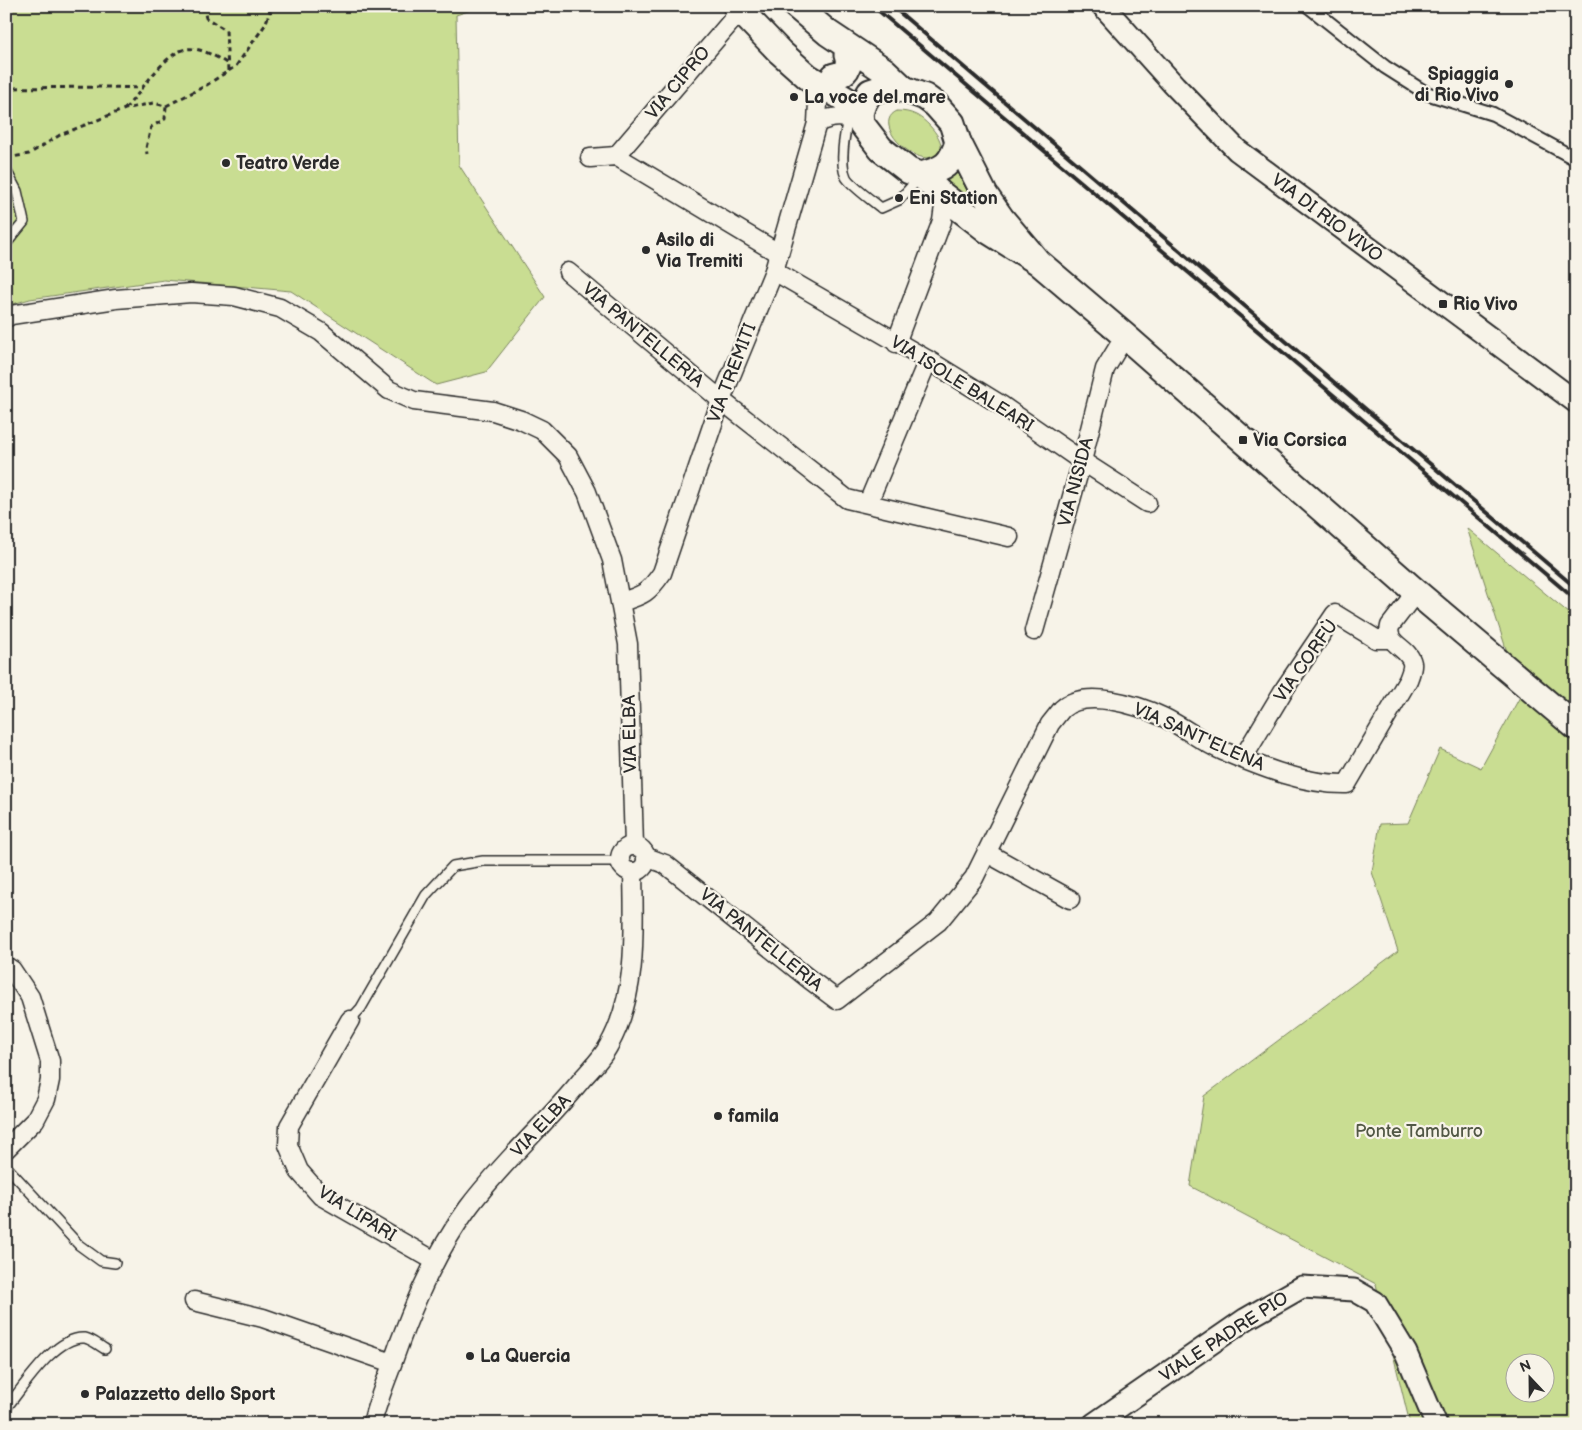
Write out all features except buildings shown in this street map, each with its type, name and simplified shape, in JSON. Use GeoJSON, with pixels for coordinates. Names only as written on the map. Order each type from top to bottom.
{"type":"FeatureCollection","features":[{"type":"Feature","properties":{"kind":"main road"},"geometry":{"type":"LineString","coordinates":[[796,6],[828,33],[885,71],[904,89]]}},
{"type":"Feature","properties":{"kind":"main road"},"geometry":{"type":"LineString","coordinates":[[739,8],[792,44],[822,69],[834,76],[860,112],[881,149],[909,171],[921,176],[990,232],[1038,262],[1416,592],[1576,727]]}},
{"type":"Feature","properties":{"kind":"main road"},"geometry":{"type":"LineString","coordinates":[[739,8],[780,52],[808,77],[850,102],[860,112]]}},
{"type":"Feature","properties":{"kind":"main road"},"geometry":{"type":"LineString","coordinates":[[828,33],[864,76],[860,112]]}},
{"type":"Feature","properties":{"kind":"main road"},"geometry":{"type":"LineString","coordinates":[[834,76],[842,75],[847,70],[849,62],[847,55]]}},
{"type":"Feature","properties":{"kind":"main road"},"geometry":{"type":"LineString","coordinates":[[860,112],[882,88],[904,89],[925,97],[936,105],[952,124],[958,142],[985,195],[1001,218],[1038,262]]}},
{"type":"Feature","properties":{"kind":"main road"},"geometry":{"type":"LineString","coordinates":[[921,176],[935,172],[948,164],[954,155],[958,142]]}},
{"type":"Feature","properties":{"kind":"street","name":"VIA DI RIO VIVO"},"geometry":{"type":"LineString","coordinates":[[1103,6],[1237,150],[1576,402]]}},
{"type":"Feature","properties":{"kind":"street"},"geometry":{"type":"LineString","coordinates":[[1308,6],[1385,67],[1426,93],[1494,114],[1576,160]]}},
{"type":"Feature","properties":{"kind":"street","name":"VIA CIPRO"},"geometry":{"type":"LineString","coordinates":[[616,156],[739,8]]}},
{"type":"Feature","properties":{"kind":"street","name":"VIA TREMITI"},"geometry":{"type":"LineString","coordinates":[[621,602],[638,597],[650,590],[662,573],[721,400],[774,270],[817,123],[818,102],[808,77]]}},
{"type":"Feature","properties":{"kind":"street"},"geometry":{"type":"LineString","coordinates":[[817,123],[832,117],[860,112]]}},
{"type":"Feature","properties":{"kind":"street"},"geometry":{"type":"LineString","coordinates":[[590,158],[616,156],[778,253]]}},
{"type":"Feature","properties":{"kind":"street"},"geometry":{"type":"LineString","coordinates":[[896,343],[942,221],[944,206],[942,194]]}},
{"type":"Feature","properties":{"kind":"street","name":"VIA ISOLE BALEARI"},"geometry":{"type":"LineString","coordinates":[[774,270],[1001,405],[1147,503]]}},
{"type":"Feature","properties":{"kind":"street","name":"VIA PANTELLERIA"},"geometry":{"type":"LineString","coordinates":[[568,272],[721,400],[848,499],[1009,536]]}},
{"type":"Feature","properties":{"kind":"street","name":"VIA ELBA"},"geometry":{"type":"LineString","coordinates":[[6,318],[11,315],[116,299],[191,293],[234,296],[280,308],[320,332],[389,390],[414,401],[493,411],[542,430],[568,456],[586,492],[612,560],[628,644],[640,852]]}},
{"type":"Feature","properties":{"kind":"street","name":"VIA NISIDA"},"geometry":{"type":"LineString","coordinates":[[1034,631],[1082,461],[1105,369],[1125,336]]}},
{"type":"Feature","properties":{"kind":"street"},"geometry":{"type":"LineString","coordinates":[[868,503],[928,360]]}},
{"type":"Feature","properties":{"kind":"street"},"geometry":{"type":"LineString","coordinates":[[1390,639],[1388,632],[1390,626],[1416,592]]}},
{"type":"Feature","properties":{"kind":"street","name":"VIA CORFÙ"},"geometry":{"type":"LineString","coordinates":[[1243,758],[1285,688],[1335,614],[1376,639],[1390,639]]}},
{"type":"Feature","properties":{"kind":"street","name":"VIA SANT'ELENA"},"geometry":{"type":"LineString","coordinates":[[1063,708],[1083,699],[1112,700],[1162,717],[1222,750],[1301,780],[1347,784],[1408,680],[1412,664],[1408,655],[1390,639]]}},
{"type":"Feature","properties":{"kind":"street","name":"VIA PANTELLERIA"},"geometry":{"type":"LineString","coordinates":[[640,852],[665,864],[809,980],[837,1000],[938,922],[974,878],[1050,724],[1063,708]]}},
{"type":"Feature","properties":{"kind":"street"},"geometry":{"type":"LineString","coordinates":[[627,867],[643,868],[640,852]]}},
{"type":"Feature","properties":{"kind":"street"},"geometry":{"type":"LineString","coordinates":[[987,853],[1070,899]]}},
{"type":"Feature","properties":{"kind":"street","name":"VIA ELBA"},"geometry":{"type":"LineString","coordinates":[[372,1424],[392,1363],[422,1288],[443,1246],[469,1208],[505,1165],[568,1098],[609,1046],[624,1010],[632,975],[634,917],[627,867]]}},
{"type":"Feature","properties":{"kind":"street"},"geometry":{"type":"LineString","coordinates":[[6,966],[12,970],[30,996],[50,1061],[50,1080],[46,1099],[35,1120],[6,1149]]}},
{"type":"Feature","properties":{"kind":"street","name":"VIA LIPARI"},"geometry":{"type":"LineString","coordinates":[[350,1020],[290,1126],[288,1145],[299,1171],[321,1196],[435,1262]]}},
{"type":"Feature","properties":{"kind":"street","name":"VIALE PADRE PIO"},"geometry":{"type":"LineString","coordinates":[[1094,1424],[1246,1319],[1302,1287],[1354,1290],[1375,1302],[1406,1353],[1436,1424]]}},
{"type":"Feature","properties":{"kind":"street"},"geometry":{"type":"LineString","coordinates":[[194,1301],[263,1318],[392,1363]]}},
{"type":"Feature","properties":{"kind":"lane"},"geometry":{"type":"LineString","coordinates":[[860,112],[843,146],[846,178],[881,208],[899,200],[921,176]]}},
{"type":"Feature","properties":{"kind":"lane"},"geometry":{"type":"LineString","coordinates":[[6,170],[17,191],[24,222],[6,244]]}},
{"type":"Feature","properties":{"kind":"lane"},"geometry":{"type":"LineString","coordinates":[[350,1020],[361,1008],[426,895],[453,866],[483,861],[627,867]]}},
{"type":"Feature","properties":{"kind":"lane"},"geometry":{"type":"LineString","coordinates":[[6,1166],[79,1245],[101,1261],[115,1263]]}},
{"type":"Feature","properties":{"kind":"lane"},"geometry":{"type":"LineString","coordinates":[[6,1408],[49,1355],[70,1340],[86,1338],[105,1349]]}},
{"type":"Feature","properties":{"kind":"path"},"geometry":{"type":"LineString","coordinates":[[203,6],[206,18],[226,30],[228,71]]}},
{"type":"Feature","properties":{"kind":"path"},"geometry":{"type":"LineString","coordinates":[[6,158],[29,154],[60,135],[125,110],[153,103],[166,106],[205,86],[236,66],[265,25],[272,6]]}},
{"type":"Feature","properties":{"kind":"path"},"geometry":{"type":"LineString","coordinates":[[125,110],[157,70],[176,53],[188,48],[209,54],[228,64]]}},
{"type":"Feature","properties":{"kind":"path"},"geometry":{"type":"LineString","coordinates":[[6,88],[142,88]]}},
{"type":"Feature","properties":{"kind":"path"},"geometry":{"type":"LineString","coordinates":[[147,154],[146,148],[151,127],[165,119],[166,106]]}},
{"type":"Feature","properties":{"kind":"green space"},"geometry":{"type":"Polygon","coordinates":[[[6,6],[483,6],[456,15],[459,165],[545,297],[486,372],[436,385],[291,291],[164,280],[30,299],[6,306],[6,6]]]}},
{"type":"Feature","properties":{"kind":"green space"},"geometry":{"type":"Polygon","coordinates":[[[897,111],[914,114],[932,128],[940,141],[939,153],[934,157],[925,158],[915,155],[898,142],[891,133],[889,124],[890,117],[897,111]]]}},
{"type":"Feature","properties":{"kind":"green space"},"geometry":{"type":"Polygon","coordinates":[[[956,171],[974,202],[972,203],[943,180],[956,171]]]}},
{"type":"Feature","properties":{"kind":"green space","name":"Ponte Tamburro"},"geometry":{"type":"Polygon","coordinates":[[[1467,528],[1576,619],[1576,1424],[1410,1424],[1376,1284],[1190,1186],[1204,1096],[1398,951],[1372,872],[1380,824],[1408,823],[1440,749],[1481,768],[1521,695],[1467,528]]]}},
{"type":"Feature","properties":{"kind":"railway"},"geometry":{"type":"LineString","coordinates":[[873,6],[1576,600]]}},
{"type":"Feature","properties":{"kind":"railway"},"geometry":{"type":"LineString","coordinates":[[892,6],[1576,588]]}},
{"type":"Feature","properties":{"kind":"place","name":"Spiaggia di Rio Vivo"},"geometry":{"type":"Point","coordinates":[1509,84]}},
{"type":"Feature","properties":{"kind":"place","name":"La voce del mare"},"geometry":{"type":"Point","coordinates":[794,97]}},
{"type":"Feature","properties":{"kind":"place","name":"Teatro Verde"},"geometry":{"type":"Point","coordinates":[226,163]}},
{"type":"Feature","properties":{"kind":"place","name":"Eni Station"},"geometry":{"type":"Point","coordinates":[899,198]}},
{"type":"Feature","properties":{"kind":"place","name":"Asilo di Via Tremiti"},"geometry":{"type":"Point","coordinates":[646,250]}},
{"type":"Feature","properties":{"kind":"place","name":"Rio Vivo"},"geometry":{"type":"Point","coordinates":[1443,304]}},
{"type":"Feature","properties":{"kind":"place","name":"Via Corsica"},"geometry":{"type":"Point","coordinates":[1243,440]}},
{"type":"Feature","properties":{"kind":"place","name":"famila"},"geometry":{"type":"Point","coordinates":[718,1116]}},
{"type":"Feature","properties":{"kind":"place","name":"La Quercia"},"geometry":{"type":"Point","coordinates":[470,1356]}},
{"type":"Feature","properties":{"kind":"place","name":"Palazzetto dello Sport"},"geometry":{"type":"Point","coordinates":[85,1394]}}]}
